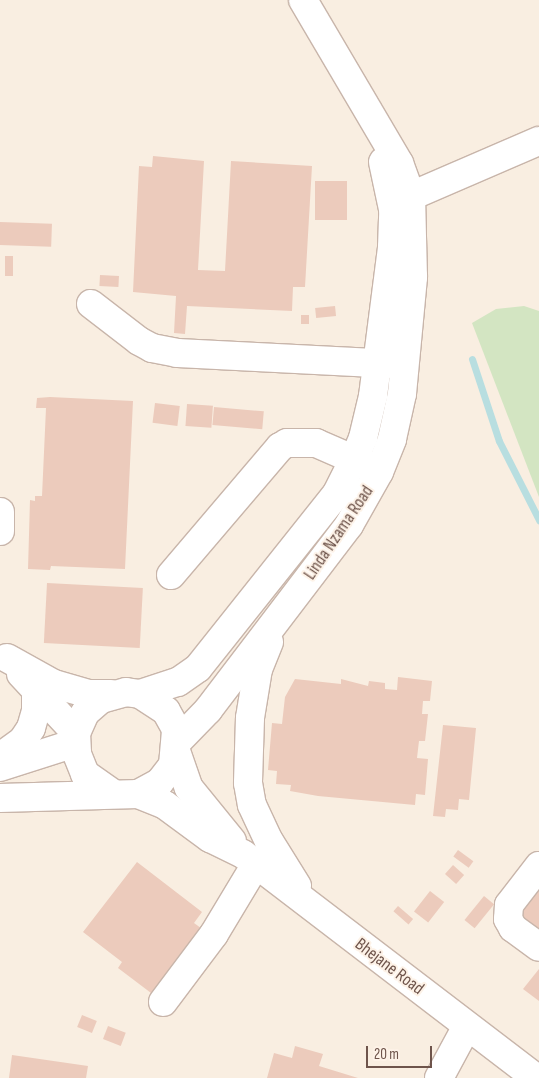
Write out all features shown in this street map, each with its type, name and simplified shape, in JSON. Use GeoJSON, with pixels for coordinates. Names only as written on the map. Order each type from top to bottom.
{"type":"FeatureCollection","features":[{"type":"Feature","properties":{"kind":"street","name":"Linda Nzama Road"},"geometry":{"type":"LineString","coordinates":[[176,747],[194,727],[349,525],[379,472],[392,439],[406,365],[413,277],[411,196],[399,163],[367,114],[335,51],[304,0]]}},
{"type":"Feature","properties":{"kind":"street","name":"Linda Nzama Road"},"geometry":{"type":"LineString","coordinates":[[140,694],[178,682],[198,668],[337,493],[355,457],[367,421],[378,363],[392,246],[393,209],[384,165],[367,114]]}},
{"type":"Feature","properties":{"kind":"street"},"geometry":{"type":"LineString","coordinates":[[411,196],[539,141]]}},
{"type":"Feature","properties":{"kind":"street"},"geometry":{"type":"LineString","coordinates":[[92,304],[139,340],[169,351],[406,365]]}},
{"type":"Feature","properties":{"kind":"street"},"geometry":{"type":"LineString","coordinates":[[171,575],[280,447],[287,443],[316,443],[355,457],[379,472]]}},
{"type":"Feature","properties":{"kind":"street"},"geometry":{"type":"LineString","coordinates":[[0,512],[0,531]]}},
{"type":"Feature","properties":{"kind":"street"},"geometry":{"type":"LineString","coordinates":[[285,609],[256,678],[247,746],[248,783],[252,805],[283,868],[321,915]]}},
{"type":"Feature","properties":{"kind":"street"},"geometry":{"type":"LineString","coordinates":[[3,655],[36,690],[76,738],[86,774],[125,793]]}},
{"type":"Feature","properties":{"kind":"street"},"geometry":{"type":"LineString","coordinates":[[0,798],[125,793],[149,790],[167,775],[176,747],[176,729],[166,711],[140,694],[88,694],[54,684],[3,655]]}},
{"type":"Feature","properties":{"kind":"street"},"geometry":{"type":"LineString","coordinates":[[0,757],[23,740],[31,728],[36,710],[36,690]]}},
{"type":"Feature","properties":{"kind":"street"},"geometry":{"type":"LineString","coordinates":[[0,767],[76,738],[85,713],[111,694]]}},
{"type":"Feature","properties":{"kind":"street","name":"Bhejane Road"},"geometry":{"type":"LineString","coordinates":[[176,747],[189,788],[250,859]]}},
{"type":"Feature","properties":{"kind":"street","name":"Bhejane Road"},"geometry":{"type":"LineString","coordinates":[[125,793],[165,806],[210,838],[250,859],[536,1078]]}},
{"type":"Feature","properties":{"kind":"street"},"geometry":{"type":"LineString","coordinates":[[163,1002],[214,934],[250,859]]}},
{"type":"Feature","properties":{"kind":"street"},"geometry":{"type":"LineString","coordinates":[[539,866],[509,905],[508,919],[513,928],[539,947]]}},
{"type":"Feature","properties":{"kind":"street"},"geometry":{"type":"LineString","coordinates":[[439,1078],[467,1026]]}},
{"type":"Feature","properties":{"kind":"green space"},"geometry":{"type":"Polygon","coordinates":[[[524,306],[539,311],[539,497],[472,323],[496,309],[524,306]]]}},
{"type":"Feature","properties":{"kind":"building"},"geometry":{"type":"Polygon","coordinates":[[[153,156],[204,161],[198,270],[225,271],[231,161],[312,166],[305,287],[293,287],[292,311],[187,306],[185,334],[174,333],[176,296],[133,292],[139,166],[152,167],[153,156]]]}},
{"type":"Feature","properties":{"kind":"building"},"geometry":{"type":"Polygon","coordinates":[[[315,181],[347,181],[347,220],[315,220],[315,181]]]}},
{"type":"Feature","properties":{"kind":"building"},"geometry":{"type":"Polygon","coordinates":[[[0,222],[52,224],[51,247],[0,245],[0,222]]]}},
{"type":"Feature","properties":{"kind":"building"},"geometry":{"type":"Polygon","coordinates":[[[5,256],[13,256],[13,276],[5,276],[5,256]]]}},
{"type":"Feature","properties":{"kind":"building"},"geometry":{"type":"Polygon","coordinates":[[[100,275],[119,276],[118,287],[99,286],[100,275]]]}},
{"type":"Feature","properties":{"kind":"building"},"geometry":{"type":"Polygon","coordinates":[[[335,306],[336,316],[316,318],[315,308],[335,306]]]}},
{"type":"Feature","properties":{"kind":"building"},"geometry":{"type":"Polygon","coordinates":[[[301,315],[309,315],[309,324],[301,324],[301,315]]]}},
{"type":"Feature","properties":{"kind":"building"},"geometry":{"type":"Polygon","coordinates":[[[37,398],[133,401],[125,569],[51,566],[50,570],[28,569],[30,500],[35,501],[35,496],[42,496],[46,408],[36,408],[37,398]]]}},
{"type":"Feature","properties":{"kind":"building"},"geometry":{"type":"Polygon","coordinates":[[[155,403],[180,406],[177,426],[153,423],[155,403]]]}},
{"type":"Feature","properties":{"kind":"building"},"geometry":{"type":"Polygon","coordinates":[[[187,404],[213,406],[211,428],[185,426],[187,404]]]}},
{"type":"Feature","properties":{"kind":"building"},"geometry":{"type":"Polygon","coordinates":[[[214,407],[264,411],[262,429],[212,425],[214,407]]]}},
{"type":"Feature","properties":{"kind":"building"},"geometry":{"type":"Polygon","coordinates":[[[47,583],[143,588],[140,648],[44,643],[47,583]]]}},
{"type":"Feature","properties":{"kind":"building"},"geometry":{"type":"Polygon","coordinates":[[[398,677],[432,681],[430,701],[423,701],[422,714],[428,714],[425,741],[419,741],[417,758],[428,759],[425,795],[416,794],[415,805],[318,796],[290,791],[291,785],[276,784],[277,771],[268,770],[272,723],[282,724],[285,697],[295,679],[341,684],[341,679],[368,686],[369,681],[385,683],[385,689],[397,690],[398,677]]]}},
{"type":"Feature","properties":{"kind":"building"},"geometry":{"type":"Polygon","coordinates":[[[443,725],[476,728],[469,800],[459,799],[458,810],[446,809],[445,817],[433,816],[443,725]]]}},
{"type":"Feature","properties":{"kind":"building"},"geometry":{"type":"Polygon","coordinates":[[[458,850],[473,861],[469,868],[453,856],[458,850]]]}},
{"type":"Feature","properties":{"kind":"building"},"geometry":{"type":"Polygon","coordinates":[[[137,862],[202,912],[194,923],[205,931],[155,996],[118,968],[122,962],[83,932],[137,862]]]}},
{"type":"Feature","properties":{"kind":"building"},"geometry":{"type":"Polygon","coordinates":[[[453,865],[464,875],[456,884],[445,874],[453,865]]]}},
{"type":"Feature","properties":{"kind":"building"},"geometry":{"type":"Polygon","coordinates":[[[539,881],[539,932],[515,913],[539,881]]]}},
{"type":"Feature","properties":{"kind":"building"},"geometry":{"type":"Polygon","coordinates":[[[430,891],[444,902],[428,923],[414,911],[430,891]]]}},
{"type":"Feature","properties":{"kind":"building"},"geometry":{"type":"Polygon","coordinates":[[[484,896],[494,904],[475,928],[464,920],[484,896]]]}},
{"type":"Feature","properties":{"kind":"building"},"geometry":{"type":"Polygon","coordinates":[[[398,906],[413,919],[409,924],[393,911],[398,906]]]}},
{"type":"Feature","properties":{"kind":"building"},"geometry":{"type":"Polygon","coordinates":[[[539,969],[539,1001],[523,989],[539,969]]]}},
{"type":"Feature","properties":{"kind":"building"},"geometry":{"type":"Polygon","coordinates":[[[82,1015],[97,1021],[92,1033],[77,1027],[82,1015]]]}},
{"type":"Feature","properties":{"kind":"building"},"geometry":{"type":"Polygon","coordinates":[[[108,1026],[126,1033],[121,1046],[103,1039],[108,1026]]]}},
{"type":"Feature","properties":{"kind":"building"},"geometry":{"type":"Polygon","coordinates":[[[295,1046],[323,1054],[319,1066],[358,1078],[267,1078],[274,1053],[292,1058],[295,1046]]]}},
{"type":"Feature","properties":{"kind":"building"},"geometry":{"type":"Polygon","coordinates":[[[12,1055],[88,1066],[86,1078],[9,1078],[12,1055]]]}},
{"type":"Feature","properties":{"kind":"waterway"},"geometry":{"type":"LineString","coordinates":[[472,359],[499,441],[539,520]]}}]}
